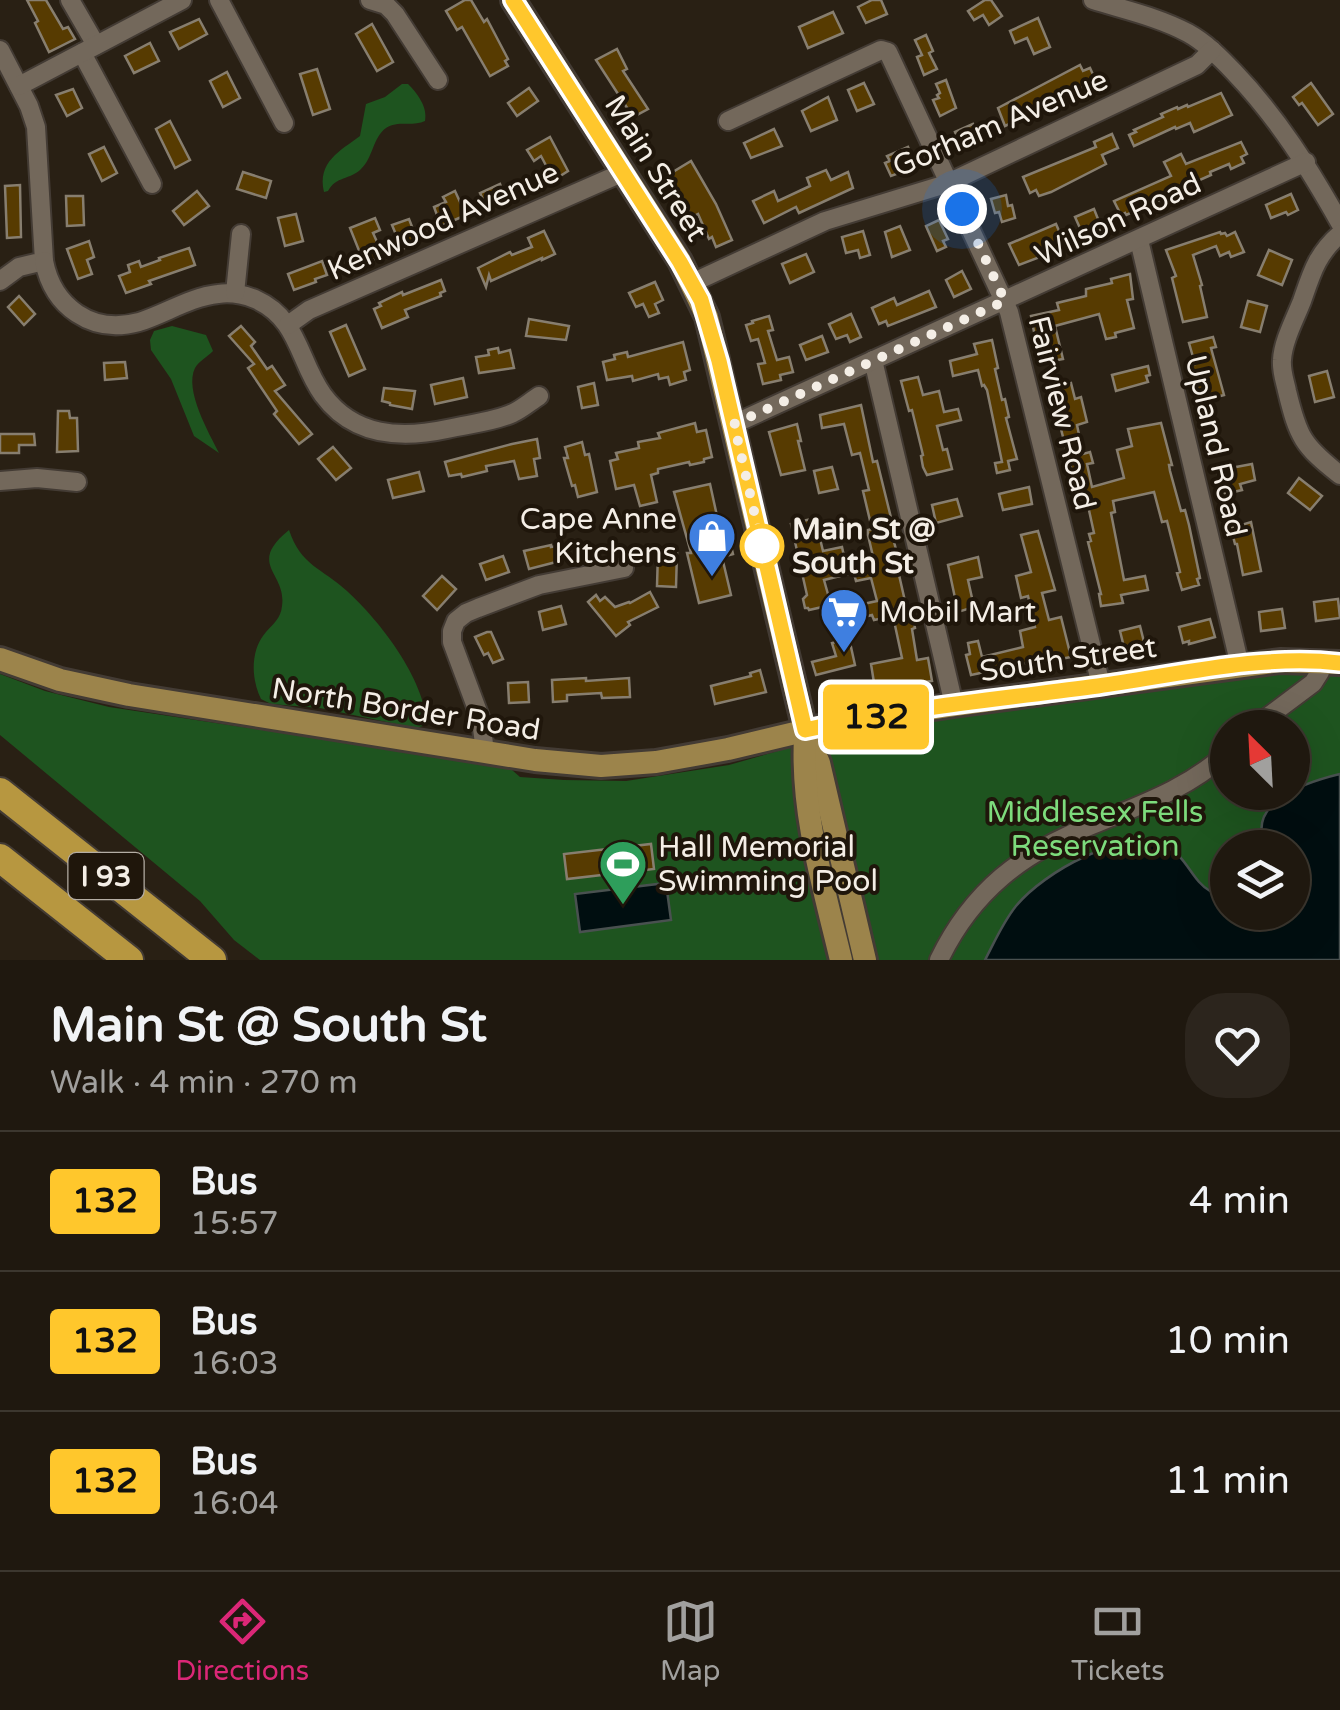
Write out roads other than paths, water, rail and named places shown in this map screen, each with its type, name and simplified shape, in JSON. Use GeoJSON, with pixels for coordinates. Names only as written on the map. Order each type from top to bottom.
{"type":"FeatureCollection","features":[{"type":"Feature","properties":{"kind":"highway","name":"I 93"},"geometry":{"type":"LineString","coordinates":[[0,792],[212,960]]}},
{"type":"Feature","properties":{"kind":"highway","name":"I 93"},"geometry":{"type":"LineString","coordinates":[[0,858],[129,960]]}},
{"type":"Feature","properties":{"kind":"main road","name":"Main Street"},"geometry":{"type":"LineString","coordinates":[[513,0],[692,283],[710,328],[805,730]]}},
{"type":"Feature","properties":{"kind":"main road","name":"North Border Road"},"geometry":{"type":"LineString","coordinates":[[0,659],[60,680],[129,695],[567,764],[628,764],[696,756],[805,730]]}},
{"type":"Feature","properties":{"kind":"main road","name":"South Street"},"geometry":{"type":"LineString","coordinates":[[805,730],[954,705],[1286,660],[1332,662]]}},
{"type":"Feature","properties":{"kind":"main road"},"geometry":{"type":"LineString","coordinates":[[805,730],[804,773],[809,807],[840,960]]}},
{"type":"Feature","properties":{"kind":"main road"},"geometry":{"type":"LineString","coordinates":[[805,730],[820,763],[865,960]]}},
{"type":"Feature","properties":{"kind":"street"},"geometry":{"type":"LineString","coordinates":[[70,0],[152,184]]}},
{"type":"Feature","properties":{"kind":"street"},"geometry":{"type":"LineString","coordinates":[[20,86],[182,0]]}},
{"type":"Feature","properties":{"kind":"street"},"geometry":{"type":"LineString","coordinates":[[219,0],[284,124]]}},
{"type":"Feature","properties":{"kind":"street"},"geometry":{"type":"LineString","coordinates":[[370,0],[386,5],[395,14],[438,80]]}},
{"type":"Feature","properties":{"kind":"street"},"geometry":{"type":"LineString","coordinates":[[1093,0],[1169,24],[1212,50],[1270,112],[1306,162],[1340,223]]}},
{"type":"Feature","properties":{"kind":"street"},"geometry":{"type":"LineString","coordinates":[[0,50],[20,86],[38,133],[44,261],[53,290],[80,316],[107,324],[132,324],[204,296],[234,293],[261,302],[288,325],[326,398],[345,416],[375,431],[400,436],[426,434],[510,414],[538,396]]}},
{"type":"Feature","properties":{"kind":"street","name":"Fairview Road"},"geometry":{"type":"LineString","coordinates":[[728,121],[880,50],[888,53],[1005,301],[1100,685]]}},
{"type":"Feature","properties":{"kind":"street","name":"Gorham Avenue"},"geometry":{"type":"LineString","coordinates":[[692,283],[825,221],[950,182],[1197,65],[1212,50]]}},
{"type":"Feature","properties":{"kind":"street","name":"Wilson Road"},"geometry":{"type":"LineString","coordinates":[[734,424],[1306,162]]}},
{"type":"Feature","properties":{"kind":"street","name":"Kenwood Avenue"},"geometry":{"type":"LineString","coordinates":[[288,325],[306,311],[624,172]]}},
{"type":"Feature","properties":{"kind":"street"},"geometry":{"type":"LineString","coordinates":[[234,293],[241,234]]}},
{"type":"Feature","properties":{"kind":"street"},"geometry":{"type":"LineString","coordinates":[[1340,234],[1315,262],[1282,366],[1300,436],[1309,449],[1340,474]]}},
{"type":"Feature","properties":{"kind":"street","name":"Upland Road"},"geometry":{"type":"LineString","coordinates":[[1139,240],[1240,666]]}},
{"type":"Feature","properties":{"kind":"street"},"geometry":{"type":"LineString","coordinates":[[0,281],[19,267],[44,261]]}},
{"type":"Feature","properties":{"kind":"street"},"geometry":{"type":"LineString","coordinates":[[873,360],[954,705]]}},
{"type":"Feature","properties":{"kind":"street"},"geometry":{"type":"LineString","coordinates":[[0,481],[37,478],[77,482]]}},
{"type":"Feature","properties":{"kind":"street"},"geometry":{"type":"LineString","coordinates":[[485,752],[481,720],[453,647],[454,624],[469,612],[524,590],[624,568]]}},
{"type":"Feature","properties":{"kind":"street"},"geometry":{"type":"LineString","coordinates":[[1277,710],[1313,683],[1332,662]]}},
{"type":"Feature","properties":{"kind":"street"},"geometry":{"type":"LineString","coordinates":[[939,960],[976,901],[1011,868],[1064,837],[1155,800],[1210,767]]}},
{"type":"Feature","properties":{"kind":"place","name":"Main St @ South St"},"geometry":{"type":"Point","coordinates":[762,546]}},
{"type":"Feature","properties":{"kind":"place","name":"Cape Anne Kitchens"},"geometry":{"type":"Point","coordinates":[712,578]}},
{"type":"Feature","properties":{"kind":"place","name":"Mobil Mart"},"geometry":{"type":"Point","coordinates":[844,654]}},
{"type":"Feature","properties":{"kind":"place","name":"Hall Memorial Swimming Pool"},"geometry":{"type":"Point","coordinates":[623,906]}},
{"type":"Feature","properties":{"kind":"park label","name":"Middlesex Fells Reservation"},"geometry":{"type":"Point","coordinates":[1095,829]}}]}
